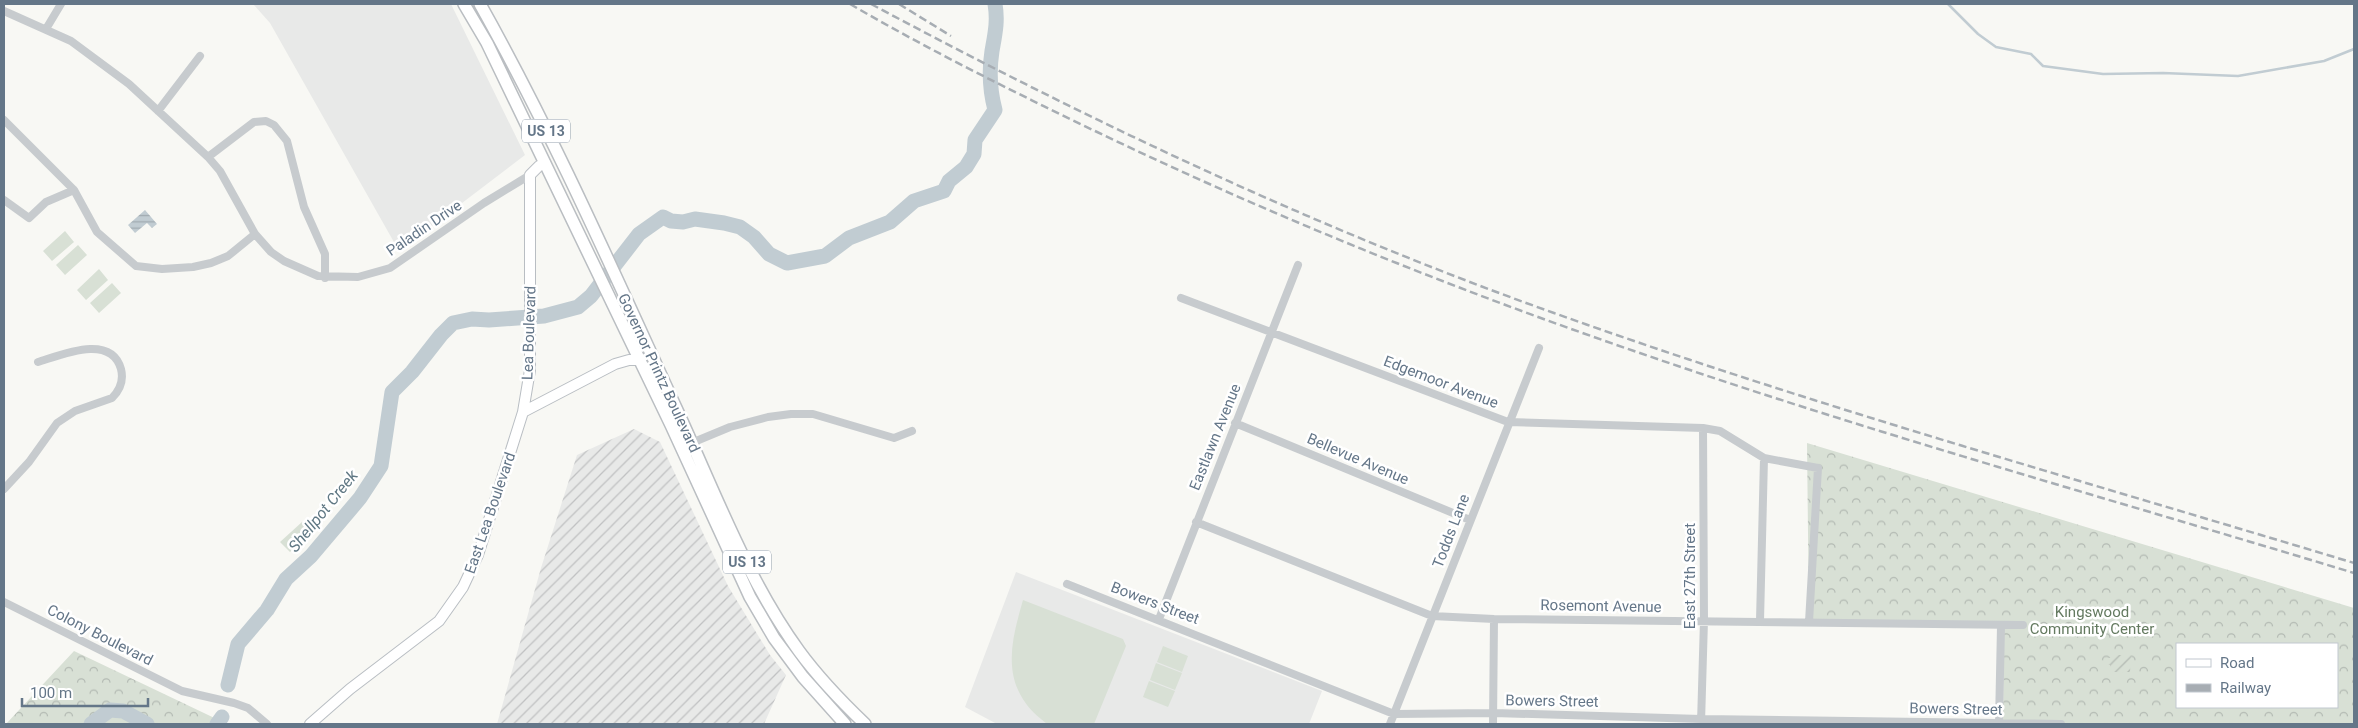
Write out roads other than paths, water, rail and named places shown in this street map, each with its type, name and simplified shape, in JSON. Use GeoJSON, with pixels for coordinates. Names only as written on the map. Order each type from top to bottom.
{"type":"FeatureCollection","features":[{"type":"Feature","properties":{"kind":"main road","name":"Governor Printz Boulevard"},"geometry":{"type":"LineString","coordinates":[[464,4],[487,43],[671,425],[687,445]]}},
{"type":"Feature","properties":{"kind":"main road"},"geometry":{"type":"LineString","coordinates":[[472,4],[499,52],[507,55]]}},
{"type":"Feature","properties":{"kind":"main road","name":"Governor Printz Boulevard"},"geometry":{"type":"LineString","coordinates":[[480,4],[507,55],[607,260],[663,379],[687,445],[754,577],[800,651],[824,681],[865,724]]}},
{"type":"Feature","properties":{"kind":"main road"},"geometry":{"type":"LineString","coordinates":[[640,360],[663,379]]}},
{"type":"Feature","properties":{"kind":"main road","name":"US 13"},"geometry":{"type":"LineString","coordinates":[[687,445],[750,597],[774,638],[803,677],[845,724]]}},
{"type":"Feature","properties":{"kind":"street"},"geometry":{"type":"LineString","coordinates":[[46,29],[61,4]]}},
{"type":"Feature","properties":{"kind":"street","name":"Paladin Drive"},"geometry":{"type":"LineString","coordinates":[[4,11],[46,29],[78,46],[129,84],[208,157],[220,172],[255,234],[271,252],[284,261],[325,278],[358,277],[390,268],[484,203],[530,174]]}},
{"type":"Feature","properties":{"kind":"street"},"geometry":{"type":"LineString","coordinates":[[158,111],[200,56]]}},
{"type":"Feature","properties":{"kind":"street"},"geometry":{"type":"LineString","coordinates":[[4,120],[74,190],[97,232],[132,263],[142,268],[193,267],[216,261],[228,256],[255,234]]}},
{"type":"Feature","properties":{"kind":"street"},"geometry":{"type":"LineString","coordinates":[[208,157],[254,122],[266,121],[274,125],[287,141],[304,208],[325,254],[325,278]]}},
{"type":"Feature","properties":{"kind":"street"},"geometry":{"type":"LineString","coordinates":[[530,174],[545,163]]}},
{"type":"Feature","properties":{"kind":"street","name":"Lea Boulevard"},"geometry":{"type":"LineString","coordinates":[[523,412],[530,370],[532,293],[530,174]]}},
{"type":"Feature","properties":{"kind":"street"},"geometry":{"type":"LineString","coordinates":[[4,200],[29,218],[46,202],[74,190]]}},
{"type":"Feature","properties":{"kind":"street","name":"Eastlawn Avenue"},"geometry":{"type":"LineString","coordinates":[[1159,619],[1298,265]]}},
{"type":"Feature","properties":{"kind":"street","name":"Edgemoor Avenue"},"geometry":{"type":"LineString","coordinates":[[1181,298],[1508,422],[1703,428],[1720,431],[1764,458]]}},
{"type":"Feature","properties":{"kind":"street","name":"Todds Lane"},"geometry":{"type":"LineString","coordinates":[[1390,724],[1508,422],[1539,348]]}},
{"type":"Feature","properties":{"kind":"street"},"geometry":{"type":"LineString","coordinates":[[4,489],[29,462],[57,423],[75,411],[112,398],[122,381],[122,374],[117,360],[104,351],[95,349],[74,351],[38,362]]}},
{"type":"Feature","properties":{"kind":"street","name":"Lea Boulevard"},"geometry":{"type":"LineString","coordinates":[[523,412],[615,364],[629,360],[640,360]]}},
{"type":"Feature","properties":{"kind":"street","name":"East Lea Boulevard"},"geometry":{"type":"LineString","coordinates":[[310,724],[350,689],[439,621],[463,587],[478,555],[523,412]]}},
{"type":"Feature","properties":{"kind":"street"},"geometry":{"type":"LineString","coordinates":[[687,445],[730,427],[768,417],[791,414],[814,414],[894,438],[912,431]]}},
{"type":"Feature","properties":{"kind":"street","name":"Bellevue Avenue"},"geometry":{"type":"LineString","coordinates":[[1235,423],[1470,520]]}},
{"type":"Feature","properties":{"kind":"street","name":"East 27th Street"},"geometry":{"type":"LineString","coordinates":[[1701,722],[1704,620],[1703,428]]}},
{"type":"Feature","properties":{"kind":"street"},"geometry":{"type":"LineString","coordinates":[[1760,621],[1764,458],[1818,468],[1809,622]]}},
{"type":"Feature","properties":{"kind":"street","name":"Rosemont Avenue"},"geometry":{"type":"LineString","coordinates":[[1196,522],[1432,616],[2023,625]]}},
{"type":"Feature","properties":{"kind":"street","name":"Bowers Street"},"geometry":{"type":"LineString","coordinates":[[1067,584],[1394,714],[1595,715],[1701,722],[2061,724]]}},
{"type":"Feature","properties":{"kind":"street","name":"Colony Boulevard"},"geometry":{"type":"LineString","coordinates":[[4,602],[182,691],[248,708],[267,724]]}},
{"type":"Feature","properties":{"kind":"street"},"geometry":{"type":"LineString","coordinates":[[1493,724],[1494,618]]}},
{"type":"Feature","properties":{"kind":"street"},"geometry":{"type":"LineString","coordinates":[[1999,723],[2001,626]]}},
{"type":"Feature","properties":{"kind":"street"},"geometry":{"type":"LineString","coordinates":[[1595,715],[1595,724]]}},
{"type":"Feature","properties":{"kind":"waterway","name":"Shellpot Creek"},"geometry":{"type":"LineString","coordinates":[[228,685],[238,644],[267,610],[286,579],[311,556],[360,498],[381,466],[392,392],[412,372],[441,335],[453,323],[472,319],[489,320],[544,316],[578,307],[591,296],[639,234],[663,217],[671,221],[683,222],[695,219],[740,227],[754,237],[769,254],[787,263],[825,256],[849,238],[890,222],[914,201],[944,191],[949,181],[966,167],[974,154],[975,140],[995,110],[990,73],[996,22],[995,4]]}},
{"type":"Feature","properties":{"kind":"waterway"},"geometry":{"type":"LineString","coordinates":[[1948,4],[1978,34],[1996,47],[2031,54],[2043,66],[2103,74],[2163,73],[2238,76],[2324,61],[2354,49]]}},
{"type":"Feature","properties":{"kind":"waterway","name":"Shellpot Creek"},"geometry":{"type":"LineString","coordinates":[[91,724],[110,710],[123,711],[147,724]]}},
{"type":"Feature","properties":{"kind":"waterway","name":"Shellpot Creek"},"geometry":{"type":"LineString","coordinates":[[217,724],[222,717]]}},
{"type":"Feature","properties":{"kind":"railway"},"geometry":{"type":"LineString","coordinates":[[850,4],[971,70],[1161,162],[1294,221],[1497,302],[1634,351],[1813,410],[2354,573]]}},
{"type":"Feature","properties":{"kind":"railway"},"geometry":{"type":"LineString","coordinates":[[871,4],[1038,90],[1207,171],[1379,246],[1466,280],[1653,347],[1852,412],[2354,563]]}},
{"type":"Feature","properties":{"kind":"railway"},"geometry":{"type":"LineString","coordinates":[[899,4],[951,36]]}},
{"type":"Feature","properties":{"kind":"park label","name":"Kingswood Community Center"},"geometry":{"type":"Point","coordinates":[2092,620]}}]}
